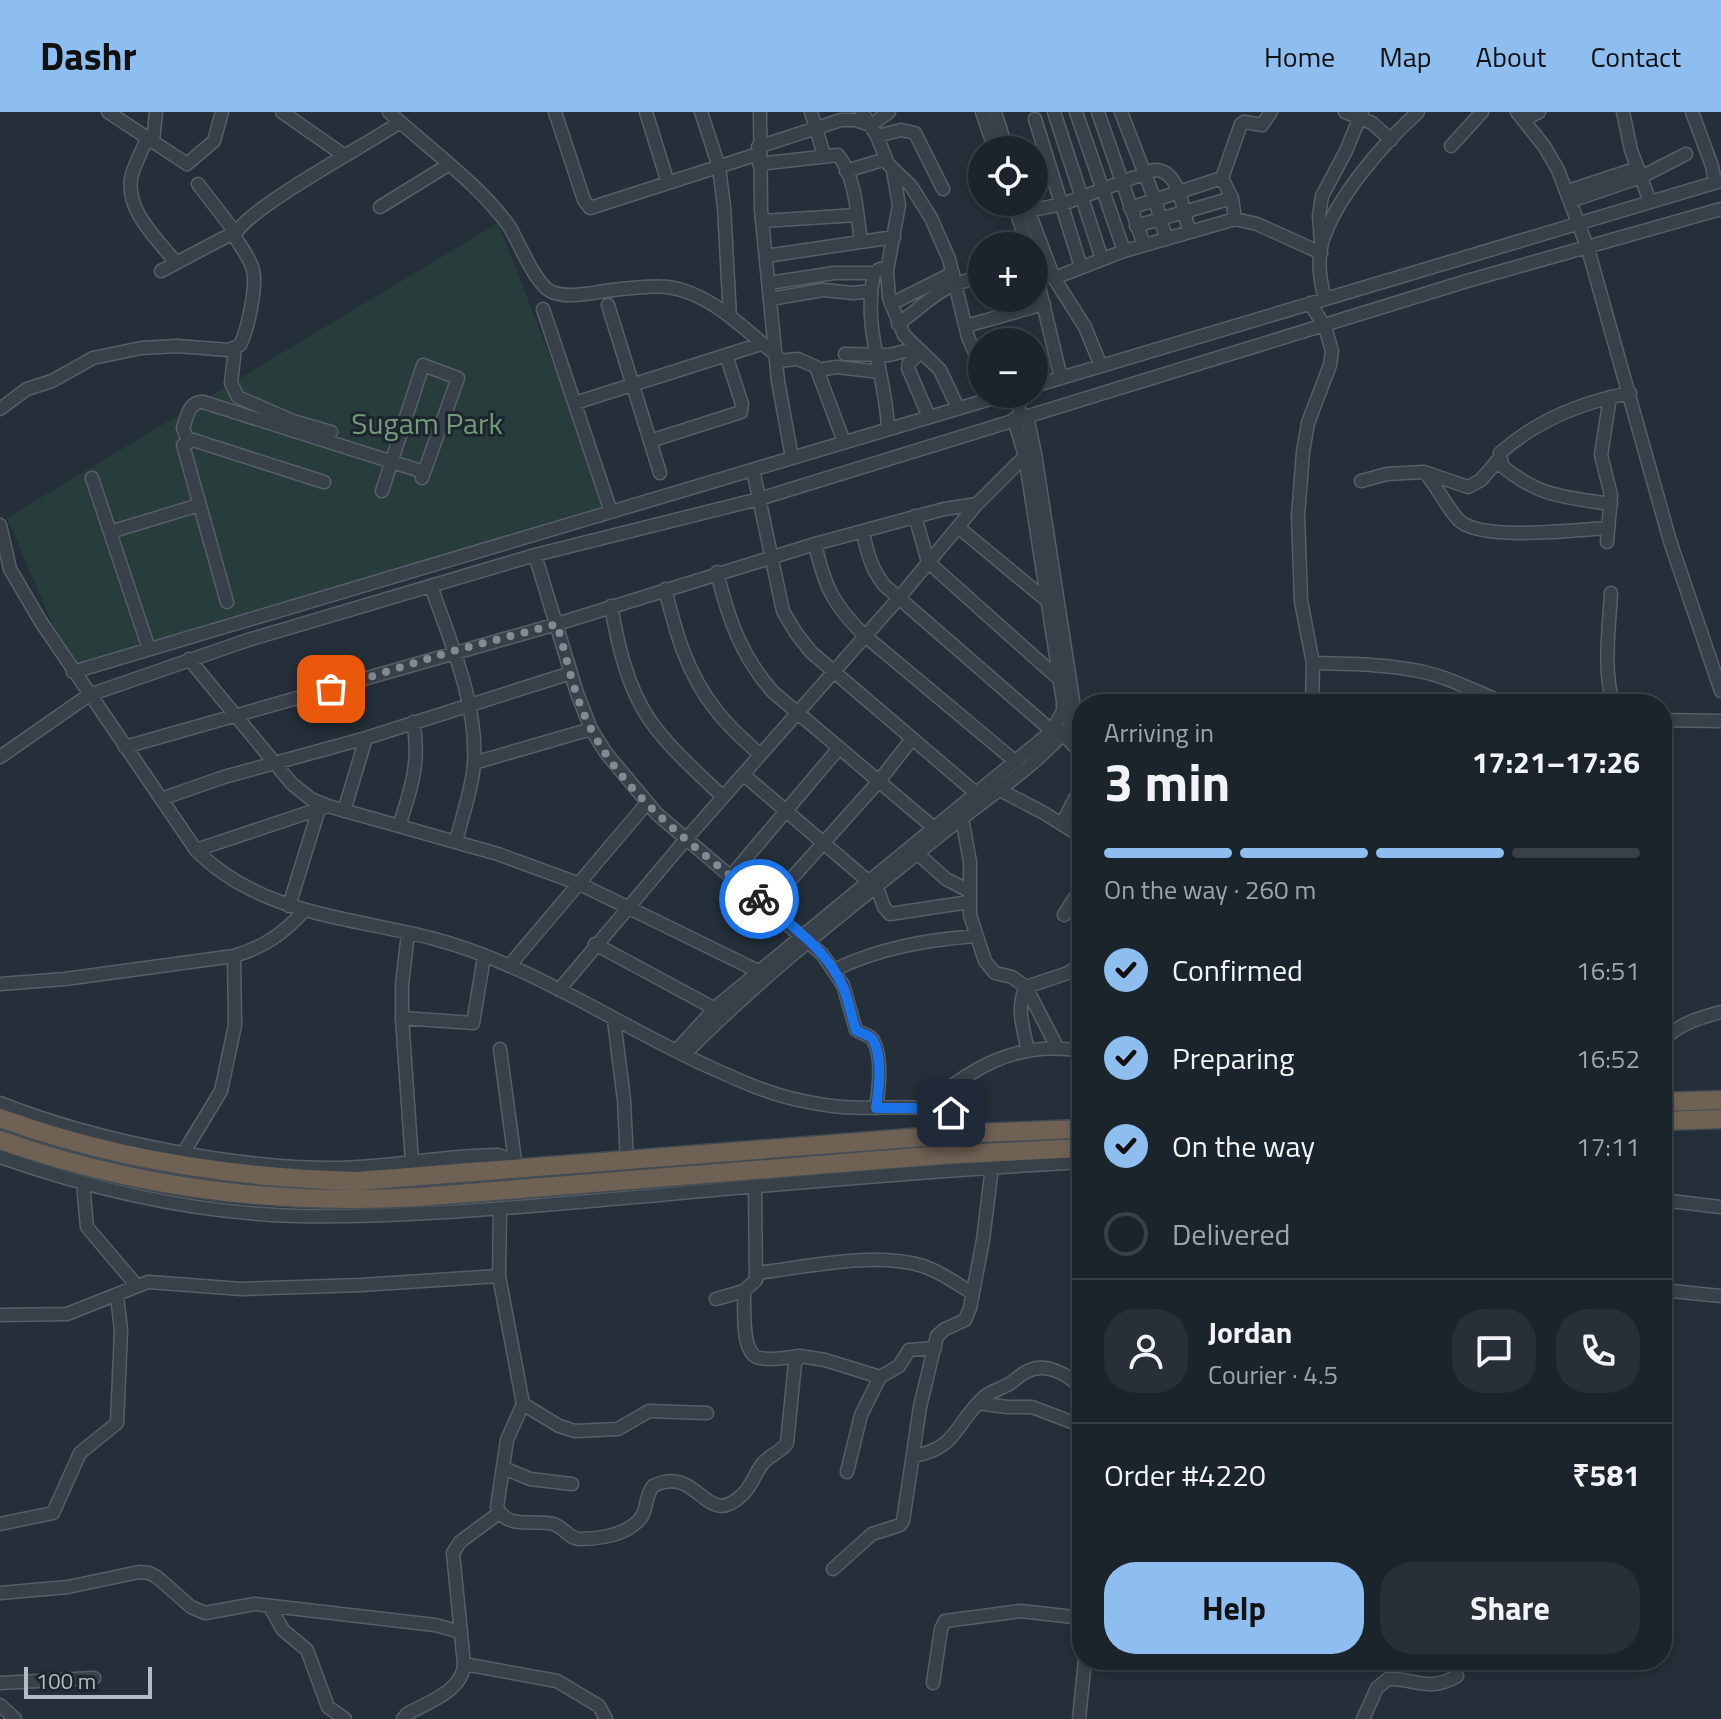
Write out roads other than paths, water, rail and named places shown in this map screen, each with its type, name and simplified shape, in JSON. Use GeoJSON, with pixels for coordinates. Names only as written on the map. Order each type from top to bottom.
{"type":"FeatureCollection","features":[{"type":"Feature","properties":{"kind":"highway"},"geometry":{"type":"LineString","coordinates":[[1672,1102],[1721,1100]]}},
{"type":"Feature","properties":{"kind":"highway"},"geometry":{"type":"LineString","coordinates":[[0,1118],[36,1131],[183,1167],[271,1177],[357,1181],[520,1165],[627,1162],[975,1133],[1072,1129]]}},
{"type":"Feature","properties":{"kind":"highway"},"geometry":{"type":"LineString","coordinates":[[1672,1121],[1721,1119]]}},
{"type":"Feature","properties":{"kind":"highway"},"geometry":{"type":"LineString","coordinates":[[0,1140],[78,1165],[181,1186],[280,1198],[335,1200],[419,1197],[928,1156],[1072,1149]]}},
{"type":"Feature","properties":{"kind":"street"},"geometry":{"type":"LineString","coordinates":[[108,112],[183,163],[190,163],[214,141],[222,112]]}},
{"type":"Feature","properties":{"kind":"street"},"geometry":{"type":"LineString","coordinates":[[156,112],[150,140],[132,176],[130,190],[140,218],[176,263]]}},
{"type":"Feature","properties":{"kind":"street"},"geometry":{"type":"LineString","coordinates":[[282,112],[345,156]]}},
{"type":"Feature","properties":{"kind":"street"},"geometry":{"type":"LineString","coordinates":[[389,112],[499,212],[545,288],[553,293],[668,287],[690,293],[730,317],[776,358],[809,362],[817,370],[844,442]]}},
{"type":"Feature","properties":{"kind":"street"},"geometry":{"type":"LineString","coordinates":[[555,112],[584,200],[590,208],[758,155],[816,129],[850,119],[874,130],[915,133],[943,189]]}},
{"type":"Feature","properties":{"kind":"street"},"geometry":{"type":"LineString","coordinates":[[646,112],[668,183]]}},
{"type":"Feature","properties":{"kind":"street"},"geometry":{"type":"LineString","coordinates":[[701,112],[719,167],[730,317]]}},
{"type":"Feature","properties":{"kind":"street"},"geometry":{"type":"LineString","coordinates":[[760,112],[758,155],[762,221],[782,411],[792,458]]}},
{"type":"Feature","properties":{"kind":"street"},"geometry":{"type":"LineString","coordinates":[[811,112],[824,155]]}},
{"type":"Feature","properties":{"kind":"street"},"geometry":{"type":"LineString","coordinates":[[862,112],[893,171],[911,186],[924,203],[955,278],[968,331]]}},
{"type":"Feature","properties":{"kind":"street"},"geometry":{"type":"LineString","coordinates":[[874,130],[889,112]]}},
{"type":"Feature","properties":{"kind":"street"},"geometry":{"type":"LineString","coordinates":[[982,112],[990,136]]}},
{"type":"Feature","properties":{"kind":"street"},"geometry":{"type":"LineString","coordinates":[[995,112],[1003,136]]}},
{"type":"Feature","properties":{"kind":"street"},"geometry":{"type":"LineString","coordinates":[[1054,112],[1102,259]]}},
{"type":"Feature","properties":{"kind":"street"},"geometry":{"type":"LineString","coordinates":[[1076,112],[1124,251]]}},
{"type":"Feature","properties":{"kind":"street"},"geometry":{"type":"LineString","coordinates":[[1098,112],[1144,245]]}},
{"type":"Feature","properties":{"kind":"street"},"geometry":{"type":"LineString","coordinates":[[1121,112],[1155,200],[1166,238]]}},
{"type":"Feature","properties":{"kind":"street"},"geometry":{"type":"LineString","coordinates":[[1235,219],[1232,198],[1222,178],[1241,124],[1262,125],[1271,112]]}},
{"type":"Feature","properties":{"kind":"street"},"geometry":{"type":"LineString","coordinates":[[1345,112],[1362,114],[1391,140]]}},
{"type":"Feature","properties":{"kind":"street"},"geometry":{"type":"LineString","coordinates":[[1321,249],[1330,224],[1344,200],[1391,140],[1418,112]]}},
{"type":"Feature","properties":{"kind":"street"},"geometry":{"type":"LineString","coordinates":[[1451,146],[1482,112]]}},
{"type":"Feature","properties":{"kind":"street"},"geometry":{"type":"LineString","coordinates":[[1539,112],[1520,116],[1544,146],[1569,196],[1588,249],[1670,541],[1716,667],[1721,691]]}},
{"type":"Feature","properties":{"kind":"street"},"geometry":{"type":"LineString","coordinates":[[1623,112],[1650,202]]}},
{"type":"Feature","properties":{"kind":"street"},"geometry":{"type":"LineString","coordinates":[[1048,382],[1718,182],[1692,112]]}},
{"type":"Feature","properties":{"kind":"street"},"geometry":{"type":"LineString","coordinates":[[1325,299],[1319,269],[1322,196],[1362,114]]}},
{"type":"Feature","properties":{"kind":"street"},"geometry":{"type":"LineString","coordinates":[[1035,119],[1081,267]]}},
{"type":"Feature","properties":{"kind":"street"},"geometry":{"type":"LineString","coordinates":[[161,271],[235,232],[283,195],[400,122]]}},
{"type":"Feature","properties":{"kind":"street"},"geometry":{"type":"LineString","coordinates":[[1569,196],[1686,154]]}},
{"type":"Feature","properties":{"kind":"street"},"geometry":{"type":"LineString","coordinates":[[758,155],[838,155],[846,171],[861,242]]}},
{"type":"Feature","properties":{"kind":"street"},"geometry":{"type":"LineString","coordinates":[[846,171],[886,159]]}},
{"type":"Feature","properties":{"kind":"street"},"geometry":{"type":"LineString","coordinates":[[380,207],[448,165]]}},
{"type":"Feature","properties":{"kind":"street"},"geometry":{"type":"LineString","coordinates":[[1048,205],[1063,204],[1161,169],[1173,179],[1189,231]]}},
{"type":"Feature","properties":{"kind":"street"},"geometry":{"type":"LineString","coordinates":[[888,429],[887,405],[870,329],[870,291],[894,237],[899,205],[893,171]]}},
{"type":"Feature","properties":{"kind":"street"},"geometry":{"type":"LineString","coordinates":[[1130,208],[1222,178]]}},
{"type":"Feature","properties":{"kind":"street"},"geometry":{"type":"LineString","coordinates":[[198,184],[235,232],[249,260],[254,279],[244,338],[235,348],[231,383],[238,397],[293,421],[331,432]]}},
{"type":"Feature","properties":{"kind":"street"},"geometry":{"type":"LineString","coordinates":[[1136,226],[1232,198]]}},
{"type":"Feature","properties":{"kind":"street"},"geometry":{"type":"LineString","coordinates":[[0,757],[89,695],[189,659],[535,555],[759,499],[1467,281],[1721,209]]}},
{"type":"Feature","properties":{"kind":"street"},"geometry":{"type":"LineString","coordinates":[[762,221],[857,215]]}},
{"type":"Feature","properties":{"kind":"street"},"geometry":{"type":"LineString","coordinates":[[1030,216],[1054,278],[1085,327],[1101,366]]}},
{"type":"Feature","properties":{"kind":"street"},"geometry":{"type":"LineString","coordinates":[[1054,278],[1124,251],[1235,219],[1257,224],[1321,249]]}},
{"type":"Feature","properties":{"kind":"street"},"geometry":{"type":"LineString","coordinates":[[766,256],[894,237]]}},
{"type":"Feature","properties":{"kind":"street"},"geometry":{"type":"LineString","coordinates":[[769,283],[834,273],[880,272]]}},
{"type":"Feature","properties":{"kind":"street"},"geometry":{"type":"LineString","coordinates":[[880,272],[904,335],[940,370],[958,408]]}},
{"type":"Feature","properties":{"kind":"street"},"geometry":{"type":"LineString","coordinates":[[898,324],[955,278]]}},
{"type":"Feature","properties":{"kind":"street"},"geometry":{"type":"LineString","coordinates":[[891,304],[955,278],[968,278]]}},
{"type":"Feature","properties":{"kind":"street"},"geometry":{"type":"LineString","coordinates":[[770,299],[823,290],[870,291]]}},
{"type":"Feature","properties":{"kind":"street"},"geometry":{"type":"LineString","coordinates":[[1310,303],[1325,327],[1332,351],[1330,365],[1308,423],[1298,516],[1301,601],[1313,663],[1312,694]]}},
{"type":"Feature","properties":{"kind":"street"},"geometry":{"type":"LineString","coordinates":[[608,305],[660,473]]}},
{"type":"Feature","properties":{"kind":"street"},"geometry":{"type":"LineString","coordinates":[[543,309],[611,512]]}},
{"type":"Feature","properties":{"kind":"street"},"geometry":{"type":"LineString","coordinates":[[966,326],[1016,312]]}},
{"type":"Feature","properties":{"kind":"street"},"geometry":{"type":"LineString","coordinates":[[1046,312],[1061,378]]}},
{"type":"Feature","properties":{"kind":"street"},"geometry":{"type":"LineString","coordinates":[[575,403],[761,344]]}},
{"type":"Feature","properties":{"kind":"street"},"geometry":{"type":"LineString","coordinates":[[0,409],[27,389],[52,381],[93,358],[141,348],[235,348]]}},
{"type":"Feature","properties":{"kind":"street"},"geometry":{"type":"LineString","coordinates":[[845,354],[875,355],[919,350]]}},
{"type":"Feature","properties":{"kind":"street"},"geometry":{"type":"LineString","coordinates":[[919,350],[908,368],[929,417]]}},
{"type":"Feature","properties":{"kind":"street"},"geometry":{"type":"LineString","coordinates":[[650,441],[741,412],[742,404],[726,355]]}},
{"type":"Feature","properties":{"kind":"street"},"geometry":{"type":"LineString","coordinates":[[188,441],[183,428],[192,405],[203,402],[391,462],[423,475],[458,378],[423,365],[391,462],[382,491]]}},
{"type":"Feature","properties":{"kind":"street"},"geometry":{"type":"LineString","coordinates":[[817,370],[837,367],[880,372]]}},
{"type":"Feature","properties":{"kind":"street"},"geometry":{"type":"LineString","coordinates":[[1611,504],[1547,494],[1502,466],[1500,453],[1548,421],[1576,407],[1630,393]]}},
{"type":"Feature","properties":{"kind":"street"},"geometry":{"type":"LineString","coordinates":[[1607,542],[1611,504],[1601,455],[1610,397]]}},
{"type":"Feature","properties":{"kind":"street"},"geometry":{"type":"LineString","coordinates":[[73,672],[968,405]]}},
{"type":"Feature","properties":{"kind":"street"},"geometry":{"type":"LineString","coordinates":[[720,1011],[872,884],[933,827],[981,797],[1000,790],[1057,731],[1063,711],[1018,408]]}},
{"type":"Feature","properties":{"kind":"street"},"geometry":{"type":"LineString","coordinates":[[1020,417],[1035,454],[1072,694]]}},
{"type":"Feature","properties":{"kind":"street"},"geometry":{"type":"LineString","coordinates":[[227,602],[183,445],[193,440],[324,482]]}},
{"type":"Feature","properties":{"kind":"street"},"geometry":{"type":"LineString","coordinates":[[559,990],[595,944],[898,599],[977,504],[1025,456]]}},
{"type":"Feature","properties":{"kind":"street"},"geometry":{"type":"LineString","coordinates":[[1361,481],[1387,474],[1424,472],[1459,485],[1474,486],[1499,459]]}},
{"type":"Feature","properties":{"kind":"street"},"geometry":{"type":"LineString","coordinates":[[753,470],[783,611],[803,642],[981,797]]}},
{"type":"Feature","properties":{"kind":"street"},"geometry":{"type":"LineString","coordinates":[[1424,472],[1438,487],[1455,515],[1472,528],[1515,533],[1608,528]]}},
{"type":"Feature","properties":{"kind":"street"},"geometry":{"type":"LineString","coordinates":[[92,478],[149,649]]}},
{"type":"Feature","properties":{"kind":"street"},"geometry":{"type":"LineString","coordinates":[[125,747],[310,696],[453,651],[557,624],[815,544],[915,516],[977,504]]}},
{"type":"Feature","properties":{"kind":"street"},"geometry":{"type":"LineString","coordinates":[[110,532],[199,505]]}},
{"type":"Feature","properties":{"kind":"street"},"geometry":{"type":"LineString","coordinates":[[915,516],[928,562],[1059,679]]}},
{"type":"Feature","properties":{"kind":"street"},"geometry":{"type":"LineString","coordinates":[[0,525],[10,569],[73,672],[196,850],[225,875],[304,911],[432,938],[509,966],[680,1053],[787,1098],[842,1107],[951,1113],[960,1117],[975,1133]]}},
{"type":"Feature","properties":{"kind":"street"},"geometry":{"type":"LineString","coordinates":[[958,527],[1045,599]]}},
{"type":"Feature","properties":{"kind":"street"},"geometry":{"type":"LineString","coordinates":[[863,532],[874,571],[898,599],[1072,745]]}},
{"type":"Feature","properties":{"kind":"street"},"geometry":{"type":"LineString","coordinates":[[815,544],[828,592],[842,613],[864,635],[1016,762]]}},
{"type":"Feature","properties":{"kind":"street"},"geometry":{"type":"LineString","coordinates":[[535,555],[591,729],[622,774],[647,803],[805,938],[834,970],[843,985],[856,1030],[871,1037],[875,1045],[879,1076],[876,1108]]}},
{"type":"Feature","properties":{"kind":"street"},"geometry":{"type":"LineString","coordinates":[[717,572],[728,617],[738,643],[755,672],[797,713],[933,827]]}},
{"type":"Feature","properties":{"kind":"street"},"geometry":{"type":"LineString","coordinates":[[431,586],[468,705],[474,763],[456,842]]}},
{"type":"Feature","properties":{"kind":"street"},"geometry":{"type":"LineString","coordinates":[[665,589],[685,659],[699,687],[718,713],[760,755]]}},
{"type":"Feature","properties":{"kind":"street"},"geometry":{"type":"LineString","coordinates":[[1611,593],[1607,659],[1611,694]]}},
{"type":"Feature","properties":{"kind":"street"},"geometry":{"type":"LineString","coordinates":[[611,606],[619,649],[648,718],[674,750],[723,797]]}},
{"type":"Feature","properties":{"kind":"street"},"geometry":{"type":"LineString","coordinates":[[189,659],[292,784],[324,808],[498,854],[580,884],[758,971]]}},
{"type":"Feature","properties":{"kind":"street"},"geometry":{"type":"LineString","coordinates":[[1313,663],[1421,671],[1484,694]]}},
{"type":"Feature","properties":{"kind":"street"},"geometry":{"type":"LineString","coordinates":[[161,799],[224,777],[366,738],[571,673]]}},
{"type":"Feature","properties":{"kind":"street"},"geometry":{"type":"LineString","coordinates":[[872,884],[918,854],[962,818],[1016,762],[1057,731],[1069,727],[1072,719]]}},
{"type":"Feature","properties":{"kind":"street"},"geometry":{"type":"LineString","coordinates":[[1672,720],[1721,721]]}},
{"type":"Feature","properties":{"kind":"street"},"geometry":{"type":"LineString","coordinates":[[399,826],[416,767],[418,750],[413,722]]}},
{"type":"Feature","properties":{"kind":"street"},"geometry":{"type":"LineString","coordinates":[[474,763],[591,729]]}},
{"type":"Feature","properties":{"kind":"street"},"geometry":{"type":"LineString","coordinates":[[344,811],[366,738]]}},
{"type":"Feature","properties":{"kind":"street"},"geometry":{"type":"LineString","coordinates":[[767,906],[879,781],[912,739]]}},
{"type":"Feature","properties":{"kind":"street"},"geometry":{"type":"LineString","coordinates":[[731,876],[839,748]]}},
{"type":"Feature","properties":{"kind":"street"},"geometry":{"type":"LineString","coordinates":[[744,775],[872,884],[890,914],[969,896]]}},
{"type":"Feature","properties":{"kind":"street"},"geometry":{"type":"LineString","coordinates":[[1000,790],[1072,830]]}},
{"type":"Feature","properties":{"kind":"street"},"geometry":{"type":"LineString","coordinates":[[509,966],[647,803]]}},
{"type":"Feature","properties":{"kind":"street"},"geometry":{"type":"LineString","coordinates":[[1062,824],[1072,804]]}},
{"type":"Feature","properties":{"kind":"street"},"geometry":{"type":"LineString","coordinates":[[196,850],[324,808]]}},
{"type":"Feature","properties":{"kind":"street"},"geometry":{"type":"LineString","coordinates":[[289,906],[324,808]]}},
{"type":"Feature","properties":{"kind":"street"},"geometry":{"type":"LineString","coordinates":[[962,818],[970,862],[969,896],[975,936],[989,968],[1026,987],[1057,1047]]}},
{"type":"Feature","properties":{"kind":"street"},"geometry":{"type":"LineString","coordinates":[[918,854],[969,896]]}},
{"type":"Feature","properties":{"kind":"street"},"geometry":{"type":"LineString","coordinates":[[1064,915],[1072,902]]}},
{"type":"Feature","properties":{"kind":"street"},"geometry":{"type":"LineString","coordinates":[[0,984],[65,979],[234,956],[273,940],[304,911]]}},
{"type":"Feature","properties":{"kind":"street"},"geometry":{"type":"LineString","coordinates":[[408,933],[402,1018],[412,1162]]}},
{"type":"Feature","properties":{"kind":"street"},"geometry":{"type":"LineString","coordinates":[[834,970],[856,959],[903,946],[975,936]]}},
{"type":"Feature","properties":{"kind":"street"},"geometry":{"type":"LineString","coordinates":[[680,1053],[758,971],[805,938]]}},
{"type":"Feature","properties":{"kind":"street"},"geometry":{"type":"LineString","coordinates":[[595,944],[720,1011]]}},
{"type":"Feature","properties":{"kind":"street"},"geometry":{"type":"LineString","coordinates":[[184,1152],[221,1091],[235,1025],[234,956]]}},
{"type":"Feature","properties":{"kind":"street"},"geometry":{"type":"LineString","coordinates":[[402,1018],[473,1023],[484,957]]}},
{"type":"Feature","properties":{"kind":"street"},"geometry":{"type":"LineString","coordinates":[[1028,1050],[1021,1016],[1021,997],[1026,987],[1072,970]]}},
{"type":"Feature","properties":{"kind":"street"},"geometry":{"type":"LineString","coordinates":[[1672,1031],[1721,1012]]}},
{"type":"Feature","properties":{"kind":"street"},"geometry":{"type":"LineString","coordinates":[[614,1020],[624,1100],[627,1162]]}},
{"type":"Feature","properties":{"kind":"street"},"geometry":{"type":"LineString","coordinates":[[921,1109],[952,1084],[1009,1055],[1057,1047],[1072,1049]]}},
{"type":"Feature","properties":{"kind":"street"},"geometry":{"type":"LineString","coordinates":[[500,1049],[520,1165]]}},
{"type":"Feature","properties":{"kind":"street"},"geometry":{"type":"LineString","coordinates":[[0,1103],[89,1131],[184,1152],[312,1168],[488,1155],[498,1155],[520,1165]]}},
{"type":"Feature","properties":{"kind":"street"},"geometry":{"type":"LineString","coordinates":[[0,1157],[83,1184],[208,1208],[293,1216],[370,1216],[500,1209],[1072,1163]]}},
{"type":"Feature","properties":{"kind":"street"},"geometry":{"type":"LineString","coordinates":[[833,1569],[872,1534],[900,1525],[903,1521],[920,1407],[935,1348],[940,1332],[965,1320],[972,1293],[983,1240],[992,1167]]}},
{"type":"Feature","properties":{"kind":"street"},"geometry":{"type":"LineString","coordinates":[[83,1184],[87,1227],[137,1286]]}},
{"type":"Feature","properties":{"kind":"street"},"geometry":{"type":"LineString","coordinates":[[716,1299],[744,1291],[756,1280],[755,1186]]}},
{"type":"Feature","properties":{"kind":"street"},"geometry":{"type":"LineString","coordinates":[[1672,1201],[1721,1207]]}},
{"type":"Feature","properties":{"kind":"street"},"geometry":{"type":"LineString","coordinates":[[500,1209],[499,1276],[523,1404],[510,1432],[497,1507],[499,1513],[515,1522],[552,1524],[580,1539],[610,1535],[627,1530],[645,1515],[650,1490],[660,1483],[677,1480],[719,1506],[734,1502],[750,1485],[762,1464],[787,1443],[795,1363],[800,1356]]}},
{"type":"Feature","properties":{"kind":"street"},"geometry":{"type":"LineString","coordinates":[[757,1273],[859,1261],[898,1262],[923,1266],[972,1293]]}},
{"type":"Feature","properties":{"kind":"street"},"geometry":{"type":"LineString","coordinates":[[0,1315],[58,1315],[117,1296],[137,1286],[157,1282],[223,1289],[288,1288],[499,1276]]}},
{"type":"Feature","properties":{"kind":"street"},"geometry":{"type":"LineString","coordinates":[[744,1291],[746,1335],[750,1352],[755,1357],[800,1356],[825,1360],[880,1377]]}},
{"type":"Feature","properties":{"kind":"street"},"geometry":{"type":"LineString","coordinates":[[1672,1291],[1721,1296]]}},
{"type":"Feature","properties":{"kind":"street"},"geometry":{"type":"LineString","coordinates":[[0,1524],[53,1513],[80,1453],[117,1423],[121,1330],[117,1296]]}},
{"type":"Feature","properties":{"kind":"street"},"geometry":{"type":"LineString","coordinates":[[847,1472],[861,1415],[880,1377],[899,1366],[909,1350],[935,1348]]}},
{"type":"Feature","properties":{"kind":"street"},"geometry":{"type":"LineString","coordinates":[[913,1456],[937,1450],[950,1441],[987,1394],[1007,1386],[1029,1370],[1040,1367],[1064,1375],[1072,1381]]}},
{"type":"Feature","properties":{"kind":"street"},"geometry":{"type":"LineString","coordinates":[[978,1403],[1032,1407],[1072,1422]]}},
{"type":"Feature","properties":{"kind":"street"},"geometry":{"type":"LineString","coordinates":[[523,1404],[559,1426],[575,1431],[618,1429],[649,1411],[707,1413]]}},
{"type":"Feature","properties":{"kind":"street"},"geometry":{"type":"LineString","coordinates":[[504,1468],[530,1479],[572,1484]]}},
{"type":"Feature","properties":{"kind":"street"},"geometry":{"type":"LineString","coordinates":[[403,1719],[453,1688],[460,1680],[464,1664],[454,1548],[499,1513]]}},
{"type":"Feature","properties":{"kind":"street"},"geometry":{"type":"LineString","coordinates":[[0,1593],[77,1585],[139,1572],[157,1577],[201,1612],[246,1604],[435,1625],[461,1632]]}},
{"type":"Feature","properties":{"kind":"street"},"geometry":{"type":"LineString","coordinates":[[270,1607],[283,1630],[307,1650],[328,1707],[345,1719]]}},
{"type":"Feature","properties":{"kind":"street"},"geometry":{"type":"LineString","coordinates":[[933,1683],[941,1629],[945,1621],[1021,1611],[1072,1617]]}},
{"type":"Feature","properties":{"kind":"street"},"geometry":{"type":"LineString","coordinates":[[464,1664],[557,1681],[599,1706],[606,1719]]}},
{"type":"Feature","properties":{"kind":"street"},"geometry":{"type":"LineString","coordinates":[[1079,1719],[1084,1670]]}},
{"type":"Feature","properties":{"kind":"street"},"geometry":{"type":"LineString","coordinates":[[1363,1719],[1377,1688],[1388,1679],[1425,1686],[1457,1676]]}},
{"type":"Feature","properties":{"kind":"street"},"geometry":{"type":"LineString","coordinates":[[0,1683],[94,1678]]}},
{"type":"Feature","properties":{"kind":"street"},"geometry":{"type":"LineString","coordinates":[[0,1705],[15,1719]]}},
{"type":"Feature","properties":{"kind":"park label","name":"Sugam Park"},"geometry":{"type":"Point","coordinates":[427,424]}}]}
